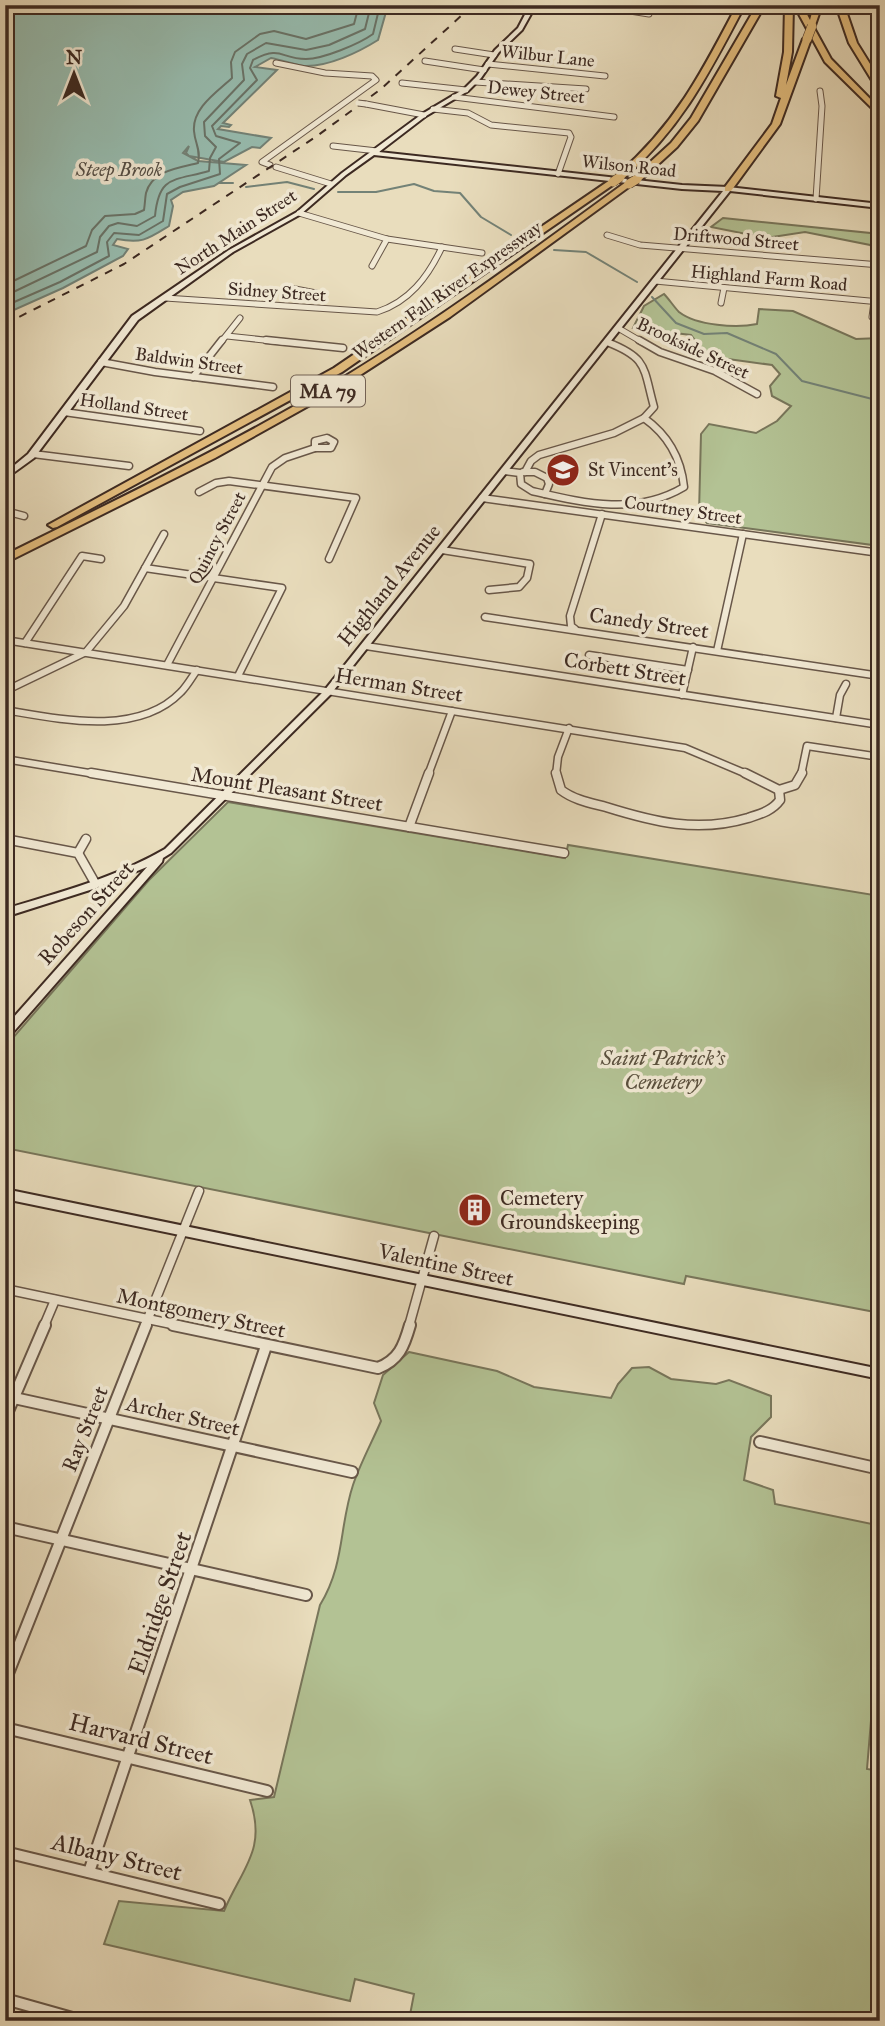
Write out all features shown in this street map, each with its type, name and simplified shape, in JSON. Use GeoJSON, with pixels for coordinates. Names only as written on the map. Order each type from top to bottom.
{"type":"FeatureCollection","features":[{"type":"Feature","properties":{"kind":"highway","name":"Western Fall River Expressway"},"geometry":{"type":"LineString","coordinates":[[5,550],[325,379],[387,340],[616,179],[658,144],[683,113],[741,5]]}},
{"type":"Feature","properties":{"kind":"highway","name":"Western Fall River Expressway"},"geometry":{"type":"LineString","coordinates":[[5,560],[241,439],[336,386],[404,343],[633,181],[670,149],[695,119],[761,5]]}},
{"type":"Feature","properties":{"kind":"highway"},"geometry":{"type":"LineString","coordinates":[[763,143],[784,81],[789,45],[789,5]]}},
{"type":"Feature","properties":{"kind":"highway"},"geometry":{"type":"LineString","coordinates":[[798,5],[828,60],[880,114]]}},
{"type":"Feature","properties":{"kind":"highway"},"geometry":{"type":"LineString","coordinates":[[728,189],[763,143],[784,108],[818,5]]}},
{"type":"Feature","properties":{"kind":"highway"},"geometry":{"type":"LineString","coordinates":[[840,5],[853,43],[880,87]]}},
{"type":"Feature","properties":{"kind":"main road","name":"North Main Street"},"geometry":{"type":"LineString","coordinates":[[5,477],[33,454],[132,320],[232,251],[299,213],[331,184],[424,115],[466,90],[494,55],[520,29],[533,5]]}},
{"type":"Feature","properties":{"kind":"main road","name":"Wilson Road"},"geometry":{"type":"LineString","coordinates":[[375,152],[558,174],[880,206]]}},
{"type":"Feature","properties":{"kind":"main road","name":"Highland Avenue"},"geometry":{"type":"LineString","coordinates":[[5,913],[137,868],[168,851],[328,691],[728,189]]}},
{"type":"Feature","properties":{"kind":"main road","name":"Robeson Street"},"geometry":{"type":"LineString","coordinates":[[7,1029],[168,851]]}},
{"type":"Feature","properties":{"kind":"main road","name":"Valentine Street"},"geometry":{"type":"LineString","coordinates":[[5,1194],[880,1374]]}},
{"type":"Feature","properties":{"kind":"street"},"geometry":{"type":"LineString","coordinates":[[592,5],[649,14]]}},
{"type":"Feature","properties":{"kind":"street"},"geometry":{"type":"LineString","coordinates":[[454,49],[494,55]]}},
{"type":"Feature","properties":{"kind":"street","name":"Wilbur Lane"},"geometry":{"type":"LineString","coordinates":[[425,61],[605,76]]}},
{"type":"Feature","properties":{"kind":"street"},"geometry":{"type":"LineString","coordinates":[[276,63],[325,73],[376,77],[372,85],[263,160],[273,166],[331,184]]}},
{"type":"Feature","properties":{"kind":"street"},"geometry":{"type":"LineString","coordinates":[[475,82],[586,89]]}},
{"type":"Feature","properties":{"kind":"street"},"geometry":{"type":"LineString","coordinates":[[401,83],[466,90]]}},
{"type":"Feature","properties":{"kind":"street"},"geometry":{"type":"LineString","coordinates":[[816,199],[822,106],[820,91]]}},
{"type":"Feature","properties":{"kind":"street","name":"Dewey Street"},"geometry":{"type":"LineString","coordinates":[[454,97],[614,117]]}},
{"type":"Feature","properties":{"kind":"street"},"geometry":{"type":"LineString","coordinates":[[348,101],[424,115]]}},
{"type":"Feature","properties":{"kind":"street"},"geometry":{"type":"LineString","coordinates":[[433,109],[468,113],[496,125],[569,134],[571,137],[558,174]]}},
{"type":"Feature","properties":{"kind":"street","name":"Wilson Road"},"geometry":{"type":"LineString","coordinates":[[333,146],[375,152]]}},
{"type":"Feature","properties":{"kind":"street"},"geometry":{"type":"LineString","coordinates":[[299,213],[387,240],[482,253]]}},
{"type":"Feature","properties":{"kind":"street","name":"Driftwood Street"},"geometry":{"type":"LineString","coordinates":[[607,235],[640,245],[880,265]]}},
{"type":"Feature","properties":{"kind":"street"},"geometry":{"type":"LineString","coordinates":[[372,266],[387,240]]}},
{"type":"Feature","properties":{"kind":"street","name":"Sidney Street"},"geometry":{"type":"LineString","coordinates":[[165,298],[367,313],[387,309],[418,287],[442,247]]}},
{"type":"Feature","properties":{"kind":"street","name":"Highland Farm Road"},"geometry":{"type":"LineString","coordinates":[[655,281],[877,302]]}},
{"type":"Feature","properties":{"kind":"street"},"geometry":{"type":"LineString","coordinates":[[290,288],[316,293]]}},
{"type":"Feature","properties":{"kind":"street"},"geometry":{"type":"LineString","coordinates":[[721,303],[724,288]]}},
{"type":"Feature","properties":{"kind":"street"},"geometry":{"type":"LineString","coordinates":[[297,308],[303,291]]}},
{"type":"Feature","properties":{"kind":"street"},"geometry":{"type":"LineString","coordinates":[[872,317],[877,302]]}},
{"type":"Feature","properties":{"kind":"street"},"geometry":{"type":"LineString","coordinates":[[193,377],[240,318]]}},
{"type":"Feature","properties":{"kind":"street","name":"Brookside Street"},"geometry":{"type":"LineString","coordinates":[[618,328],[660,352],[708,368],[757,394]]}},
{"type":"Feature","properties":{"kind":"street"},"geometry":{"type":"LineString","coordinates":[[227,336],[343,348]]}},
{"type":"Feature","properties":{"kind":"street"},"geometry":{"type":"LineString","coordinates":[[607,342],[630,351],[643,363],[652,411],[619,431],[539,455],[522,472],[520,482],[526,489],[545,494],[639,506],[653,504],[683,489],[683,476],[668,439],[644,418]]}},
{"type":"Feature","properties":{"kind":"street","name":"Baldwin Street"},"geometry":{"type":"LineString","coordinates":[[101,362],[273,387]]}},
{"type":"Feature","properties":{"kind":"street","name":"Holland Street"},"geometry":{"type":"LineString","coordinates":[[64,412],[200,431]]}},
{"type":"Feature","properties":{"kind":"street","name":"Quincy Street"},"geometry":{"type":"LineString","coordinates":[[167,665],[272,467],[278,461],[315,448]]}},
{"type":"Feature","properties":{"kind":"street"},"geometry":{"type":"LineString","coordinates":[[33,454],[129,466]]}},
{"type":"Feature","properties":{"kind":"street"},"geometry":{"type":"LineString","coordinates":[[504,471],[545,477],[549,484],[545,494]]}},
{"type":"Feature","properties":{"kind":"street"},"geometry":{"type":"LineString","coordinates":[[199,492],[223,481],[356,498],[329,559]]}},
{"type":"Feature","properties":{"kind":"street","name":"Courtney Street"},"geometry":{"type":"LineString","coordinates":[[482,498],[880,553]]}},
{"type":"Feature","properties":{"kind":"street"},"geometry":{"type":"LineString","coordinates":[[5,512],[24,516]]}},
{"type":"Feature","properties":{"kind":"street"},"geometry":{"type":"LineString","coordinates":[[575,629],[571,625],[570,616],[602,514]]}},
{"type":"Feature","properties":{"kind":"street"},"geometry":{"type":"LineString","coordinates":[[5,691],[86,652],[124,606],[164,534]]}},
{"type":"Feature","properties":{"kind":"street"},"geometry":{"type":"LineString","coordinates":[[743,534],[718,651],[880,676]]}},
{"type":"Feature","properties":{"kind":"street"},"geometry":{"type":"LineString","coordinates":[[442,551],[530,564],[527,578],[519,587],[489,590]]}},
{"type":"Feature","properties":{"kind":"street"},"geometry":{"type":"LineString","coordinates":[[25,643],[82,556],[101,559]]}},
{"type":"Feature","properties":{"kind":"street"},"geometry":{"type":"LineString","coordinates":[[145,568],[282,588],[238,676]]}},
{"type":"Feature","properties":{"kind":"street","name":"Canedy Street"},"geometry":{"type":"LineString","coordinates":[[485,617],[718,651]]}},
{"type":"Feature","properties":{"kind":"street","name":"Herman Street"},"geometry":{"type":"LineString","coordinates":[[5,640],[694,750],[779,790]]}},
{"type":"Feature","properties":{"kind":"street","name":"Corbett Street"},"geometry":{"type":"LineString","coordinates":[[366,646],[880,725]]}},
{"type":"Feature","properties":{"kind":"street"},"geometry":{"type":"LineString","coordinates":[[682,695],[693,647]]}},
{"type":"Feature","properties":{"kind":"street"},"geometry":{"type":"LineString","coordinates":[[589,655],[688,670]]}},
{"type":"Feature","properties":{"kind":"street"},"geometry":{"type":"LineString","coordinates":[[5,710],[91,722],[123,719],[171,700],[191,681],[197,670]]}},
{"type":"Feature","properties":{"kind":"street"},"geometry":{"type":"LineString","coordinates":[[836,718],[840,695],[846,684]]}},
{"type":"Feature","properties":{"kind":"street"},"geometry":{"type":"LineString","coordinates":[[409,827],[452,711]]}},
{"type":"Feature","properties":{"kind":"street"},"geometry":{"type":"LineString","coordinates":[[569,729],[556,767],[558,786],[569,796],[682,827],[724,826],[771,809],[780,800],[779,790],[795,785],[802,774],[807,746],[880,757]]}},
{"type":"Feature","properties":{"kind":"street","name":"Mount Pleasant Street"},"geometry":{"type":"LineString","coordinates":[[5,759],[564,853]]}},
{"type":"Feature","properties":{"kind":"street"},"geometry":{"type":"LineString","coordinates":[[5,839],[78,853],[95,883]]}},
{"type":"Feature","properties":{"kind":"street"},"geometry":{"type":"LineString","coordinates":[[78,853],[86,839]]}},
{"type":"Feature","properties":{"kind":"street","name":"Ray Street"},"geometry":{"type":"LineString","coordinates":[[5,1681],[199,1191]]}},
{"type":"Feature","properties":{"kind":"street"},"geometry":{"type":"LineString","coordinates":[[420,1280],[434,1236]]}},
{"type":"Feature","properties":{"kind":"street","name":"Montgomery Street"},"geometry":{"type":"LineString","coordinates":[[5,1289],[368,1368],[388,1365],[397,1358],[404,1345],[420,1280]]}},
{"type":"Feature","properties":{"kind":"street"},"geometry":{"type":"LineString","coordinates":[[5,1418],[10,1397],[55,1300]]}},
{"type":"Feature","properties":{"kind":"street","name":"Eldridge Street"},"geometry":{"type":"LineString","coordinates":[[89,1872],[194,1569],[267,1346]]}},
{"type":"Feature","properties":{"kind":"street","name":"Archer Street"},"geometry":{"type":"LineString","coordinates":[[10,1397],[352,1472]]}},
{"type":"Feature","properties":{"kind":"street"},"geometry":{"type":"LineString","coordinates":[[760,1442],[880,1469]]}},
{"type":"Feature","properties":{"kind":"street"},"geometry":{"type":"LineString","coordinates":[[5,1527],[306,1595]]}},
{"type":"Feature","properties":{"kind":"street","name":"Harvard Street"},"geometry":{"type":"LineString","coordinates":[[5,1728],[267,1791]]}},
{"type":"Feature","properties":{"kind":"street","name":"Albany Street"},"geometry":{"type":"LineString","coordinates":[[5,1852],[219,1904]]}},
{"type":"Feature","properties":{"kind":"street"},"geometry":{"type":"LineString","coordinates":[[5,1999],[83,2021]]}},
{"type":"Feature","properties":{"kind":"green space"},"geometry":{"type":"Polygon","coordinates":[[[723,218],[880,234],[880,258],[870,245],[805,232],[766,238],[711,227],[723,218]]]}},
{"type":"Feature","properties":{"kind":"green space"},"geometry":{"type":"Polygon","coordinates":[[[664,294],[679,312],[706,323],[728,326],[757,324],[759,309],[793,311],[856,339],[880,338],[880,546],[707,523],[699,513],[701,434],[709,424],[756,433],[777,421],[791,406],[772,396],[770,386],[780,374],[772,365],[685,353],[697,343],[691,335],[633,328],[644,306],[664,294]]]}},
{"type":"Feature","properties":{"kind":"green space","name":"Saint Patrick's Cemetery"},"geometry":{"type":"Polygon","coordinates":[[[228,802],[565,858],[568,845],[880,896],[880,1313],[686,1276],[684,1284],[5,1148],[5,1047],[149,880],[228,802]]]}},
{"type":"Feature","properties":{"kind":"green space"},"geometry":{"type":"Polygon","coordinates":[[[409,1352],[497,1371],[534,1387],[611,1398],[618,1384],[632,1368],[649,1367],[671,1379],[716,1384],[729,1380],[771,1396],[771,1417],[751,1437],[744,1480],[773,1490],[775,1504],[872,1524],[872,1559],[880,1563],[880,1612],[867,1769],[880,1771],[880,2021],[412,2021],[409,2020],[414,1994],[355,1979],[350,2001],[104,1944],[119,1901],[224,1911],[254,1846],[255,1817],[250,1800],[274,1797],[320,1605],[338,1560],[353,1485],[381,1421],[374,1403],[383,1375],[409,1352]]]}},
{"type":"Feature","properties":{"kind":"water"},"geometry":{"type":"Polygon","coordinates":[[[5,5],[388,5],[378,40],[353,54],[313,66],[271,58],[255,67],[277,70],[223,123],[231,125],[229,127],[221,126],[218,129],[271,138],[260,148],[252,147],[224,162],[189,156],[186,153],[189,146],[183,153],[198,161],[246,165],[214,186],[183,192],[171,200],[173,206],[169,226],[156,234],[139,241],[117,239],[113,245],[128,249],[123,256],[63,288],[5,314],[5,5]]]}},
{"type":"Feature","properties":{"kind":"waterway","name":"Steep Brook"},"geometry":{"type":"LineString","coordinates":[[246,187],[287,182],[314,189]]}},
{"type":"Feature","properties":{"kind":"waterway","name":"Steep Brook"},"geometry":{"type":"LineString","coordinates":[[219,183],[233,183]]}},
{"type":"Feature","properties":{"kind":"waterway","name":"Steep Brook"},"geometry":{"type":"LineString","coordinates":[[338,192],[376,192],[414,184],[434,191],[460,193],[481,217],[511,235]]}},
{"type":"Feature","properties":{"kind":"waterway","name":"Steep Brook"},"geometry":{"type":"LineString","coordinates":[[554,250],[586,252],[637,282]]}},
{"type":"Feature","properties":{"kind":"waterway","name":"Steep Brook"},"geometry":{"type":"LineString","coordinates":[[652,297],[676,323],[704,334],[727,333],[776,354],[802,381],[880,401]]}},
{"type":"Feature","properties":{"kind":"railway"},"geometry":{"type":"LineString","coordinates":[[5,324],[124,264],[317,136],[381,89],[473,5]]}},
{"type":"Feature","properties":{"kind":"place","name":"St Vincent's"},"geometry":{"type":"Point","coordinates":[563,470]}},
{"type":"Feature","properties":{"kind":"place","name":"Cemetery Groundskeeping"},"geometry":{"type":"Point","coordinates":[475,1210]}}]}
